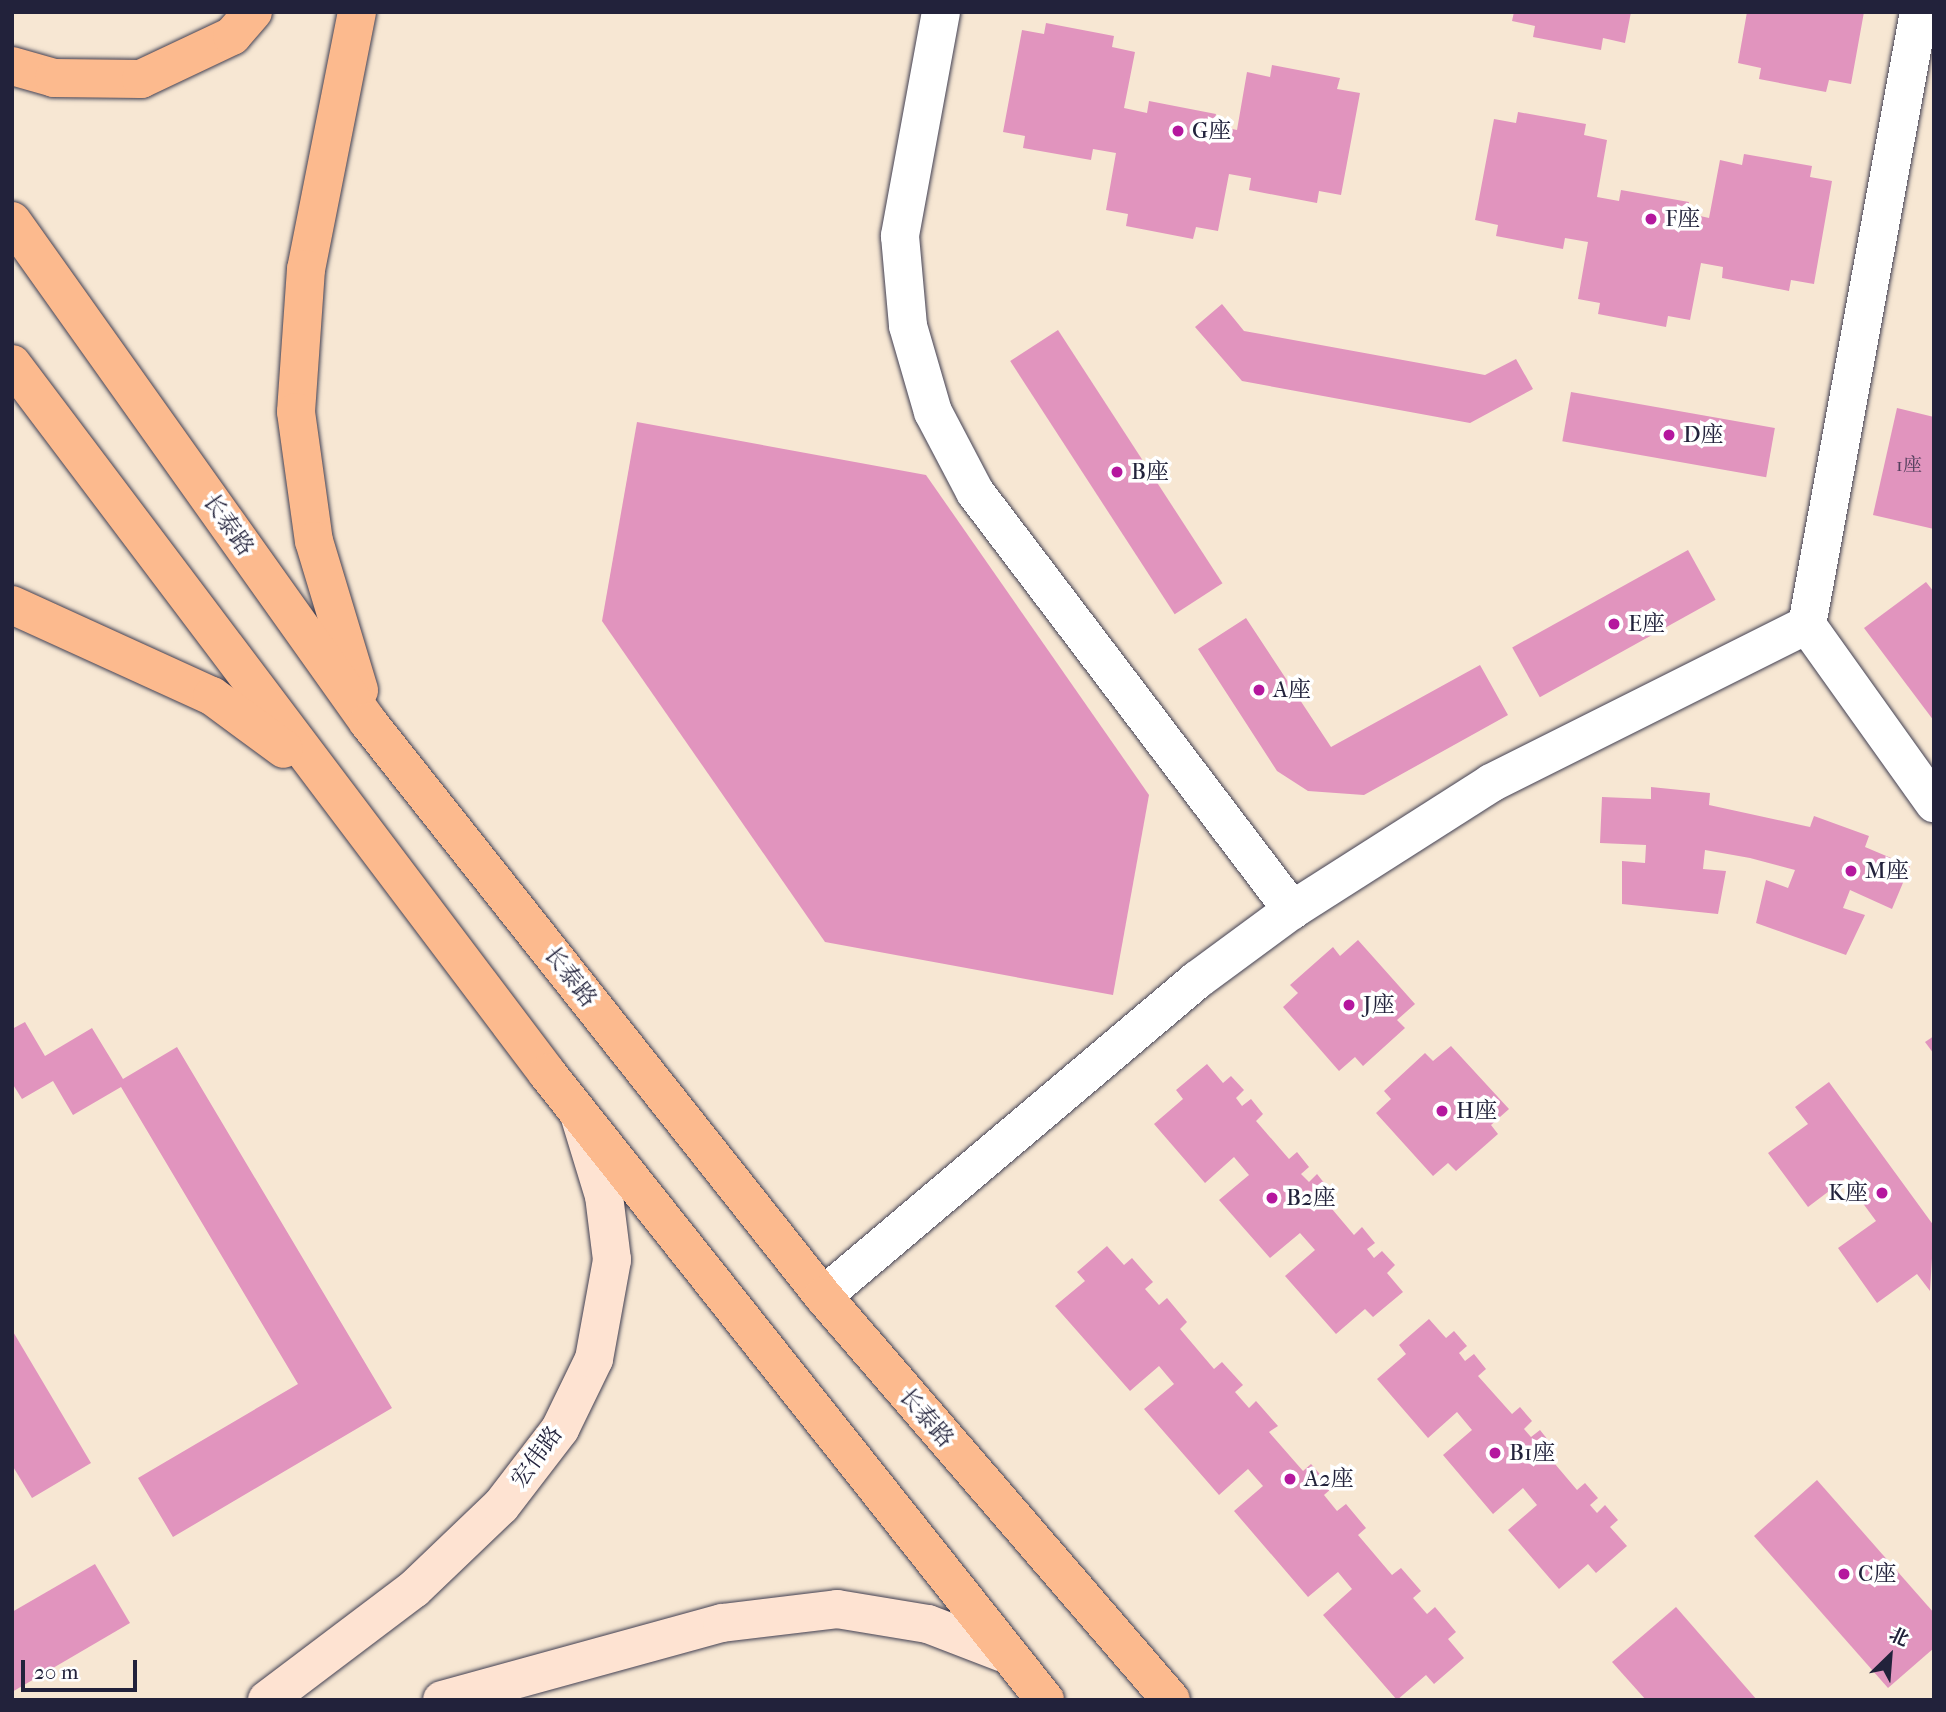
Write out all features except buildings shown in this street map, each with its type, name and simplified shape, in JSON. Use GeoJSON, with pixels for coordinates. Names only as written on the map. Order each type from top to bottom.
{"type":"FeatureCollection","features":[{"type":"Feature","properties":{"kind":"highway"},"geometry":{"type":"LineString","coordinates":[[12,66],[54,78],[141,79],[232,36],[253,12]]}},
{"type":"Feature","properties":{"kind":"highway"},"geometry":{"type":"LineString","coordinates":[[357,12],[306,269],[296,412],[313,541],[368,722]]}},
{"type":"Feature","properties":{"kind":"highway","name":"长泰路"},"geometry":{"type":"LineString","coordinates":[[12,221],[368,722],[823,1296],[1171,1700]]}},
{"type":"Feature","properties":{"kind":"highway"},"geometry":{"type":"LineString","coordinates":[[12,364],[314,770],[1003,1653],[1045,1700]]}},
{"type":"Feature","properties":{"kind":"highway"},"geometry":{"type":"LineString","coordinates":[[12,605],[212,696],[314,770]]}},
{"type":"Feature","properties":{"kind":"street"},"geometry":{"type":"LineString","coordinates":[[942,12],[900,236],[908,326],[933,412],[975,492],[1292,910]]}},
{"type":"Feature","properties":{"kind":"street"},"geometry":{"type":"LineString","coordinates":[[1919,12],[1807,625],[1934,803]]}},
{"type":"Feature","properties":{"kind":"street"},"geometry":{"type":"LineString","coordinates":[[823,1296],[1157,1013],[1292,910],[1491,783],[1807,625]]}},
{"type":"Feature","properties":{"kind":"street","name":"宏伟路"},"geometry":{"type":"LineString","coordinates":[[267,1700],[414,1589],[501,1506],[560,1429],[594,1359],[612,1260],[604,1196],[579,1112]]}},
{"type":"Feature","properties":{"kind":"street"},"geometry":{"type":"LineString","coordinates":[[442,1700],[722,1623],[837,1609],[928,1624],[1003,1653]]}},
{"type":"Feature","properties":{"kind":"place","name":"G座"},"geometry":{"type":"Point","coordinates":[1178,131]}},
{"type":"Feature","properties":{"kind":"place","name":"F座"},"geometry":{"type":"Point","coordinates":[1651,219]}},
{"type":"Feature","properties":{"kind":"place","name":"D座"},"geometry":{"type":"Point","coordinates":[1669,435]}},
{"type":"Feature","properties":{"kind":"place","name":"B座"},"geometry":{"type":"Point","coordinates":[1117,472]}},
{"type":"Feature","properties":{"kind":"place","name":"E座"},"geometry":{"type":"Point","coordinates":[1614,624]}},
{"type":"Feature","properties":{"kind":"place","name":"A座"},"geometry":{"type":"Point","coordinates":[1259,690]}},
{"type":"Feature","properties":{"kind":"place","name":"M座"},"geometry":{"type":"Point","coordinates":[1851,871]}},
{"type":"Feature","properties":{"kind":"place","name":"J座"},"geometry":{"type":"Point","coordinates":[1349,1005]}},
{"type":"Feature","properties":{"kind":"place","name":"H座"},"geometry":{"type":"Point","coordinates":[1442,1111]}},
{"type":"Feature","properties":{"kind":"place","name":"K座"},"geometry":{"type":"Point","coordinates":[1882,1193]}},
{"type":"Feature","properties":{"kind":"place","name":"B2座"},"geometry":{"type":"Point","coordinates":[1272,1198]}},
{"type":"Feature","properties":{"kind":"place","name":"B1座"},"geometry":{"type":"Point","coordinates":[1495,1453]}},
{"type":"Feature","properties":{"kind":"place","name":"A2座"},"geometry":{"type":"Point","coordinates":[1290,1479]}},
{"type":"Feature","properties":{"kind":"place","name":"C座"},"geometry":{"type":"Point","coordinates":[1844,1574]}}]}
